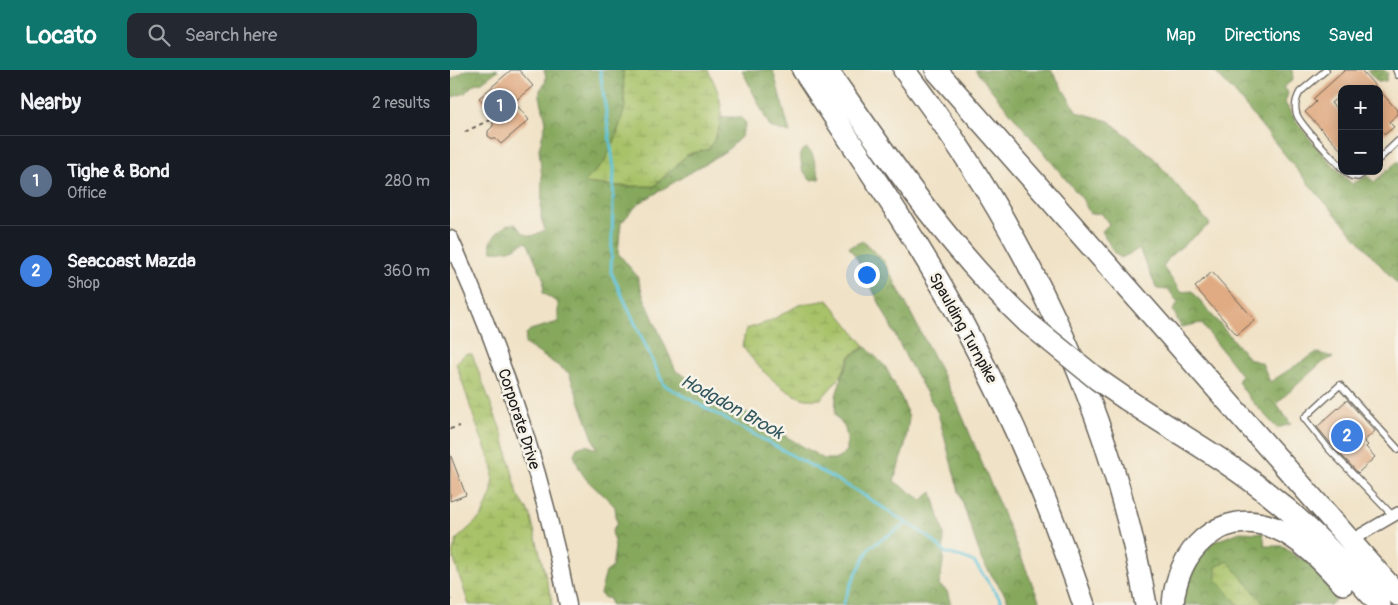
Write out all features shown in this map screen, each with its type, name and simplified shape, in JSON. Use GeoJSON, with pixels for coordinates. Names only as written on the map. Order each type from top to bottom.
{"type":"FeatureCollection","features":[{"type":"Feature","properties":{"kind":"highway","name":"Spaulding Turnpike"},"geometry":{"type":"LineString","coordinates":[[803,70],[924,258],[960,319],[992,381],[1037,478],[1063,542],[1084,605]]}},
{"type":"Feature","properties":{"kind":"highway"},"geometry":{"type":"LineString","coordinates":[[827,70],[902,176],[962,253],[997,293],[1028,323],[1097,379],[1229,465],[1272,496],[1324,542],[1380,605]]}},
{"type":"Feature","properties":{"kind":"highway"},"geometry":{"type":"LineString","coordinates":[[904,70],[962,150],[999,209],[1032,271],[1062,334],[1089,398],[1114,473],[1134,548],[1146,605]]}},
{"type":"Feature","properties":{"kind":"highway"},"geometry":{"type":"LineString","coordinates":[[936,70],[1398,595]]}},
{"type":"Feature","properties":{"kind":"highway"},"geometry":{"type":"LineString","coordinates":[[952,70],[1075,228]]}},
{"type":"Feature","properties":{"kind":"highway"},"geometry":{"type":"LineString","coordinates":[[1173,605],[1177,578],[1186,558],[1210,534],[1241,523],[1253,523],[1274,528],[1299,542],[1362,605]]}},
{"type":"Feature","properties":{"kind":"street","name":"Corporate Drive"},"geometry":{"type":"LineString","coordinates":[[450,239],[488,328],[521,421],[546,506],[568,605]]}},
{"type":"Feature","properties":{"kind":"street"},"geometry":{"type":"LineString","coordinates":[[1350,541],[1395,515]]}},
{"type":"Feature","properties":{"kind":"lane"},"geometry":{"type":"LineString","coordinates":[[1326,70],[1300,92],[1296,108],[1299,119],[1338,163]]}},
{"type":"Feature","properties":{"kind":"lane"},"geometry":{"type":"LineString","coordinates":[[1396,70],[1398,75]]}},
{"type":"Feature","properties":{"kind":"lane"},"geometry":{"type":"LineString","coordinates":[[1383,155],[1398,141]]}},
{"type":"Feature","properties":{"kind":"lane"},"geometry":{"type":"LineString","coordinates":[[1395,515],[1328,448],[1304,418],[1340,384],[1398,449]]}},
{"type":"Feature","properties":{"kind":"path"},"geometry":{"type":"LineString","coordinates":[[464,132],[493,120]]}},
{"type":"Feature","properties":{"kind":"path"},"geometry":{"type":"LineString","coordinates":[[450,429],[460,426]]}},
{"type":"Feature","properties":{"kind":"green space"},"geometry":{"type":"Polygon","coordinates":[[[466,70],[498,70],[482,82],[474,84],[465,93],[450,98],[450,80],[466,70]]]}},
{"type":"Feature","properties":{"kind":"green space"},"geometry":{"type":"Polygon","coordinates":[[[544,70],[623,70],[625,108],[614,143],[604,162],[584,183],[618,186],[654,186],[688,154],[709,149],[715,139],[722,117],[740,117],[746,123],[741,137],[726,151],[638,204],[621,223],[618,253],[637,276],[643,295],[676,371],[824,459],[837,459],[847,451],[845,428],[835,415],[836,396],[851,356],[866,347],[885,366],[902,399],[909,418],[905,445],[894,481],[922,500],[932,492],[944,534],[943,563],[939,585],[947,591],[951,605],[611,605],[609,598],[605,598],[600,594],[606,572],[612,568],[615,547],[612,531],[617,523],[615,507],[586,479],[574,454],[577,448],[586,445],[597,449],[569,373],[525,344],[526,334],[530,330],[558,322],[558,303],[543,293],[544,280],[528,244],[525,242],[509,250],[492,251],[490,242],[495,235],[511,224],[515,224],[525,234],[532,236],[545,230],[541,218],[542,179],[539,149],[546,122],[540,96],[540,90],[545,83],[546,77],[544,70]]]}},
{"type":"Feature","properties":{"kind":"green space"},"geometry":{"type":"Polygon","coordinates":[[[623,70],[708,70],[720,100],[721,119],[719,128],[709,149],[688,154],[654,186],[618,186],[584,183],[604,162],[614,143],[625,108],[623,70]]]}},
{"type":"Feature","properties":{"kind":"green space"},"geometry":{"type":"Polygon","coordinates":[[[742,70],[773,70],[790,133],[770,127],[742,70]]]}},
{"type":"Feature","properties":{"kind":"green space"},"geometry":{"type":"Polygon","coordinates":[[[975,70],[1051,70],[1077,112],[1109,121],[1151,155],[1210,224],[1170,256],[1163,267],[1181,292],[1192,291],[1249,359],[1262,363],[1270,382],[1314,354],[1318,353],[1333,357],[1320,364],[1276,404],[1291,424],[1277,428],[1250,399],[1238,382],[1241,375],[1201,323],[1181,327],[1173,310],[1178,303],[1169,290],[1157,289],[1139,249],[1121,258],[1114,253],[1102,231],[1109,224],[1101,213],[1090,214],[1083,200],[975,70]]]}},
{"type":"Feature","properties":{"kind":"green space"},"geometry":{"type":"Polygon","coordinates":[[[1213,70],[1292,70],[1293,80],[1283,87],[1288,93],[1285,103],[1299,125],[1338,170],[1338,175],[1343,175],[1352,184],[1367,176],[1374,182],[1398,161],[1398,285],[1307,182],[1234,92],[1213,70]]]}},
{"type":"Feature","properties":{"kind":"green space"},"geometry":{"type":"Polygon","coordinates":[[[1367,70],[1384,70],[1388,73],[1386,81],[1378,82],[1367,70]]]}},
{"type":"Feature","properties":{"kind":"green space"},"geometry":{"type":"Polygon","coordinates":[[[806,148],[812,153],[820,179],[810,180],[802,169],[800,153],[806,148]]]}},
{"type":"Feature","properties":{"kind":"green space"},"geometry":{"type":"Polygon","coordinates":[[[863,241],[884,261],[957,403],[1041,605],[1009,605],[1007,598],[982,561],[959,492],[938,413],[907,359],[859,262],[849,247],[863,241]]]}},
{"type":"Feature","properties":{"kind":"green space"},"geometry":{"type":"Polygon","coordinates":[[[828,300],[865,346],[850,356],[841,376],[821,399],[804,399],[785,389],[761,369],[742,346],[746,329],[768,322],[799,305],[828,300]]]}},
{"type":"Feature","properties":{"kind":"green space"},"geometry":{"type":"Polygon","coordinates":[[[465,354],[472,354],[503,436],[518,495],[530,514],[553,605],[469,605],[452,554],[457,539],[482,516],[492,492],[493,468],[456,363],[465,354]]]}},
{"type":"Feature","properties":{"kind":"green space"},"geometry":{"type":"Polygon","coordinates":[[[1240,532],[1263,533],[1265,546],[1282,546],[1299,558],[1316,564],[1336,600],[1330,605],[1181,605],[1181,584],[1208,544],[1240,532]]]}},
{"type":"Feature","properties":{"kind":"green space"},"geometry":{"type":"Polygon","coordinates":[[[1228,561],[1265,605],[1239,605],[1216,579],[1216,567],[1228,561]]]}},
{"type":"Feature","properties":{"kind":"building"},"geometry":{"type":"Polygon","coordinates":[[[511,70],[519,70],[533,86],[514,102],[529,120],[501,144],[496,139],[488,136],[488,131],[493,126],[493,114],[479,98],[511,70]]]}},
{"type":"Feature","properties":{"kind":"building"},"geometry":{"type":"Polygon","coordinates":[[[1345,70],[1361,70],[1374,85],[1338,85],[1338,97],[1331,103],[1338,111],[1338,147],[1305,112],[1316,102],[1313,99],[1345,70]]]}},
{"type":"Feature","properties":{"kind":"building"},"geometry":{"type":"Polygon","coordinates":[[[1383,94],[1398,111],[1398,114],[1389,122],[1394,127],[1385,134],[1383,132],[1383,94]]]}},
{"type":"Feature","properties":{"kind":"building"},"geometry":{"type":"Polygon","coordinates":[[[1212,272],[1255,320],[1237,335],[1195,287],[1212,272]]]}},
{"type":"Feature","properties":{"kind":"building"},"geometry":{"type":"Polygon","coordinates":[[[1347,400],[1375,431],[1364,441],[1368,445],[1366,447],[1375,457],[1358,473],[1317,427],[1347,400]]]}},
{"type":"Feature","properties":{"kind":"building"},"geometry":{"type":"Polygon","coordinates":[[[450,454],[466,495],[450,501],[450,454]]]}},
{"type":"Feature","properties":{"kind":"waterway","name":"Hodgdon Brook"},"geometry":{"type":"LineString","coordinates":[[600,70],[614,168],[611,272],[664,385],[857,491],[929,537],[946,553],[974,562],[999,597],[1002,605]]}},
{"type":"Feature","properties":{"kind":"waterway"},"geometry":{"type":"LineString","coordinates":[[843,605],[851,584],[870,547],[907,523]]}},
{"type":"Feature","properties":{"kind":"place","name":"Tighe & Bond"},"geometry":{"type":"Point","coordinates":[500,106]}},
{"type":"Feature","properties":{"kind":"place","name":"Seacoast Mazda"},"geometry":{"type":"Point","coordinates":[1347,436]}}]}
